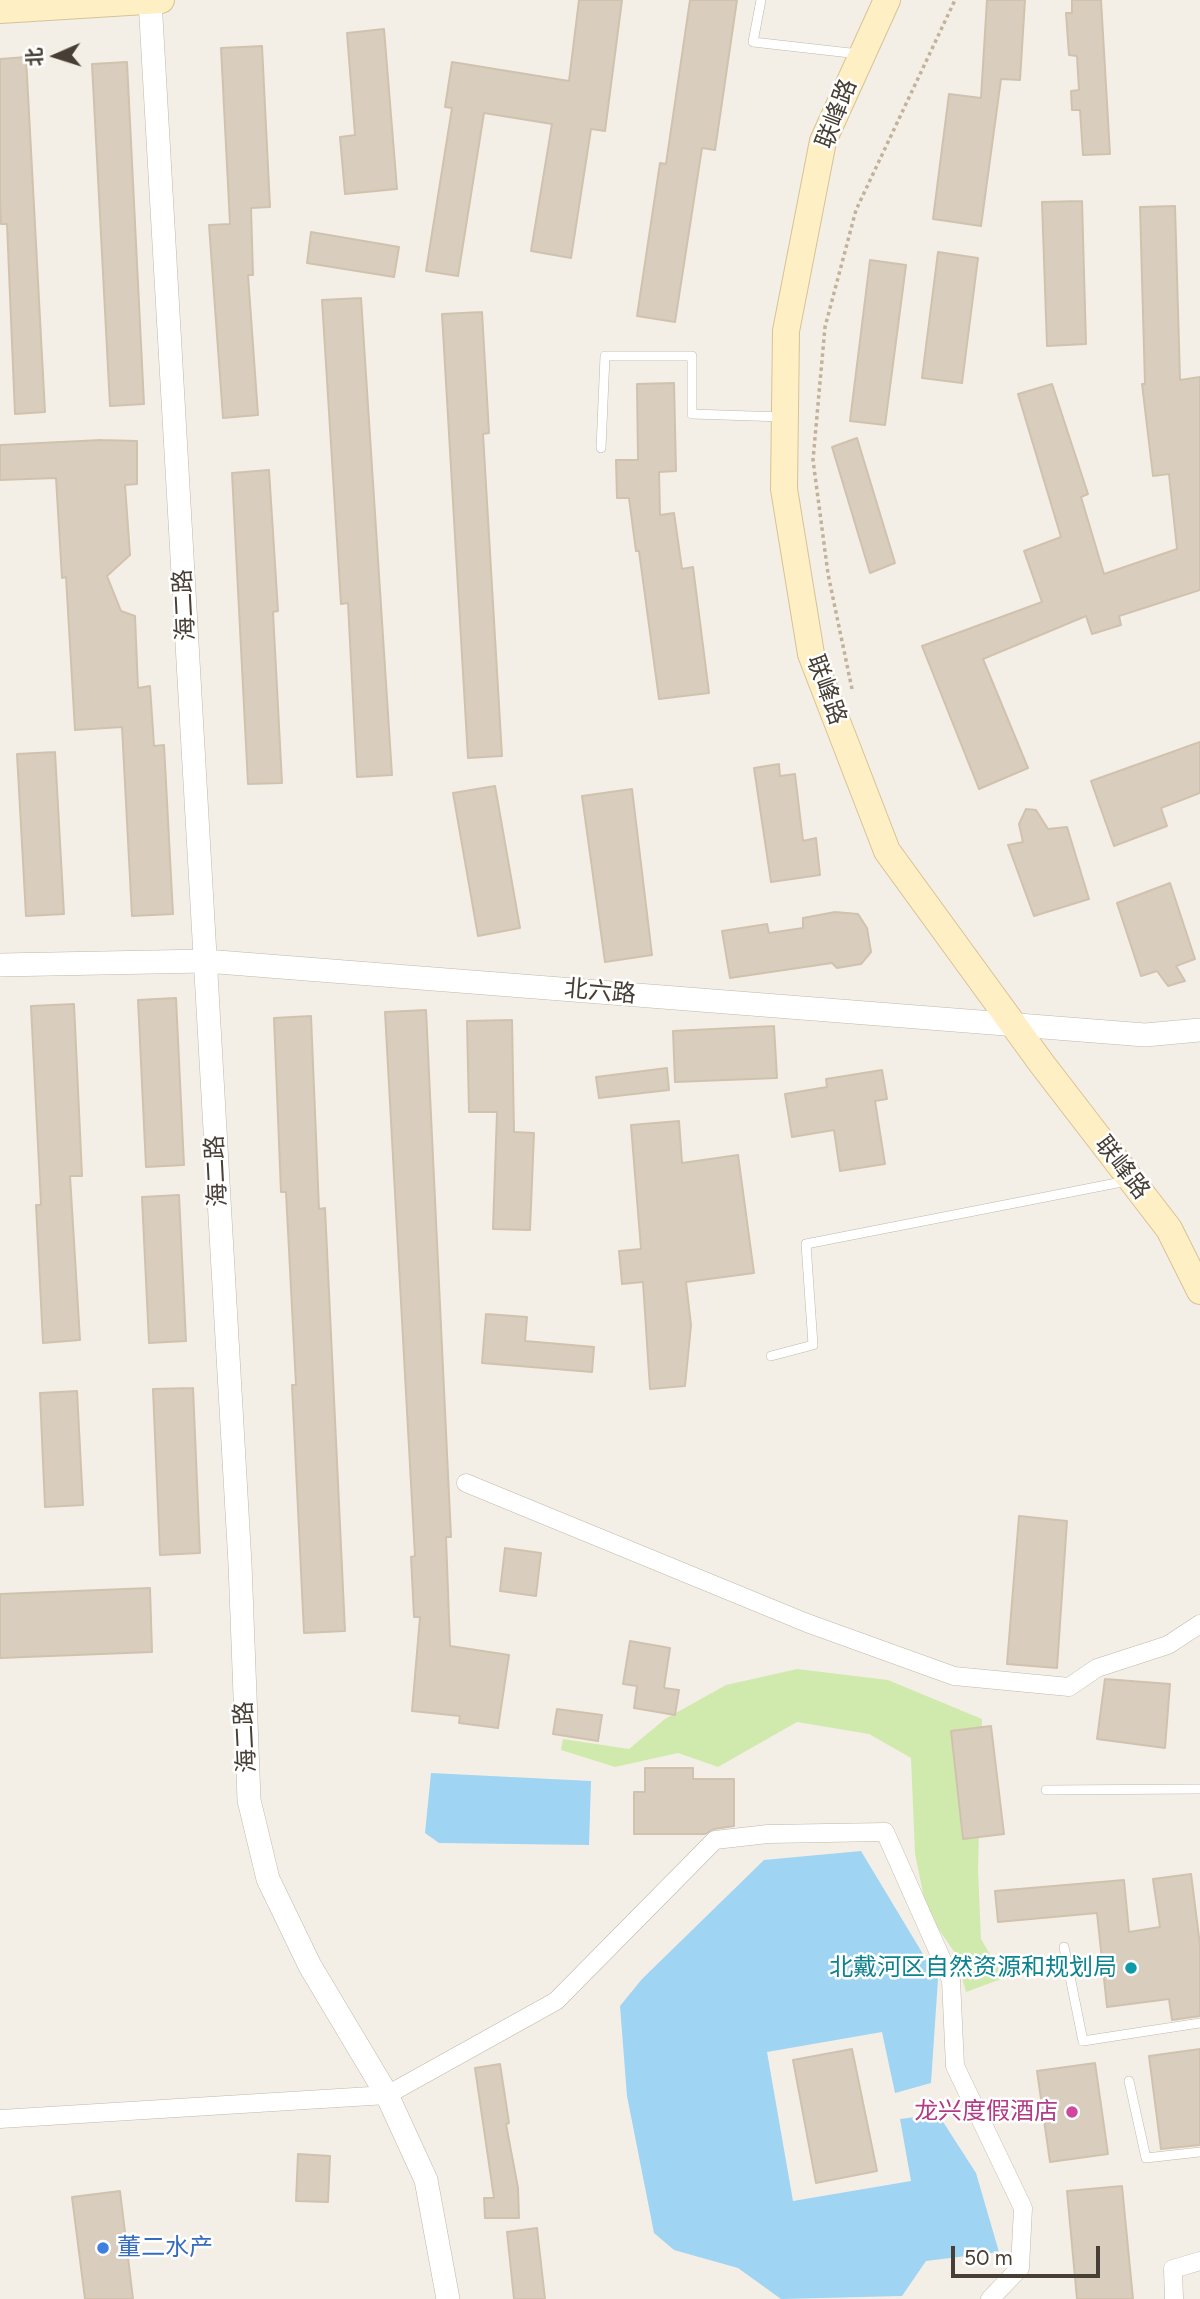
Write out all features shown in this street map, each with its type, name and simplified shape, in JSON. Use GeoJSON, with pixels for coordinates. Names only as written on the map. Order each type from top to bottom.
{"type":"FeatureCollection","features":[{"type":"Feature","properties":{"kind":"main road"},"geometry":{"type":"LineString","coordinates":[[0,10],[154,0]]}},
{"type":"Feature","properties":{"kind":"main road","name":"联峰路"},"geometry":{"type":"LineString","coordinates":[[887,0],[823,141],[786,331],[784,489],[811,654],[887,851],[1013,1025],[1169,1228],[1200,1291]]}},
{"type":"Feature","properties":{"kind":"street","name":"海二路"},"geometry":{"type":"LineString","coordinates":[[154,0],[239,1550],[249,1800],[268,1879],[310,1966],[387,2095],[426,2180],[449,2299]]}},
{"type":"Feature","properties":{"kind":"street","name":"北六路"},"geometry":{"type":"LineString","coordinates":[[0,965],[205,961],[1145,1035],[1200,1030]]}},
{"type":"Feature","properties":{"kind":"street"},"geometry":{"type":"LineString","coordinates":[[466,1483],[807,1623],[954,1676],[1069,1687],[1097,1668],[1168,1645],[1200,1624]]}},
{"type":"Feature","properties":{"kind":"street"},"geometry":{"type":"LineString","coordinates":[[0,2119],[387,2095],[556,2001],[715,1840],[768,1833],[885,1832],[951,1980],[955,2066],[1023,2208],[1020,2268],[990,2299]]}},
{"type":"Feature","properties":{"kind":"street"},"geometry":{"type":"LineString","coordinates":[[1174,2299],[1172,2269],[1200,2261]]}},
{"type":"Feature","properties":{"kind":"lane"},"geometry":{"type":"LineString","coordinates":[[761,0],[753,42],[861,54]]}},
{"type":"Feature","properties":{"kind":"lane"},"geometry":{"type":"LineString","coordinates":[[601,447],[605,356],[692,356],[692,414],[785,417]]}},
{"type":"Feature","properties":{"kind":"lane"},"geometry":{"type":"LineString","coordinates":[[771,1356],[813,1345],[806,1244],[1132,1181]]}},
{"type":"Feature","properties":{"kind":"lane"},"geometry":{"type":"LineString","coordinates":[[1046,1790],[1200,1789]]}},
{"type":"Feature","properties":{"kind":"lane"},"geometry":{"type":"LineString","coordinates":[[1064,1947],[1083,2041],[1200,2023]]}},
{"type":"Feature","properties":{"kind":"lane"},"geometry":{"type":"LineString","coordinates":[[1129,2081],[1146,2158],[1200,2152]]}},
{"type":"Feature","properties":{"kind":"path"},"geometry":{"type":"LineString","coordinates":[[852,689],[828,574],[813,460],[825,327],[856,210],[916,77],[955,0]]}},
{"type":"Feature","properties":{"kind":"green space"},"geometry":{"type":"Polygon","coordinates":[[[797,1669],[888,1680],[982,1719],[978,1870],[981,1939],[1004,1978],[966,1992],[955,1953],[927,1912],[915,1854],[911,1758],[869,1734],[797,1722],[718,1767],[678,1753],[615,1767],[561,1750],[563,1739],[629,1749],[665,1719],[726,1685],[797,1669]]]}},
{"type":"Feature","properties":{"kind":"water"},"geometry":{"type":"Polygon","coordinates":[[[431,1773],[591,1781],[589,1845],[439,1843],[425,1833],[431,1773]]]}},
{"type":"Feature","properties":{"kind":"water"},"geometry":{"type":"Polygon","coordinates":[[[861,1851],[938,1979],[931,2083],[895,2093],[882,2032],[767,2052],[793,2201],[911,2181],[900,2119],[938,2114],[976,2173],[999,2252],[926,2261],[902,2296],[781,2299],[738,2268],[674,2250],[654,2233],[627,2096],[620,2006],[642,1979],[764,1860],[861,1851]]]}},
{"type":"Feature","properties":{"kind":"building"},"geometry":{"type":"Polygon","coordinates":[[[579,0],[622,0],[605,131],[591,129],[571,258],[531,251],[552,124],[484,113],[458,276],[426,271],[452,108],[445,107],[452,62],[569,81],[579,0]]]}},
{"type":"Feature","properties":{"kind":"building"},"geometry":{"type":"Polygon","coordinates":[[[690,0],[737,0],[715,150],[702,148],[675,322],[637,316],[660,163],[666,164],[690,0]]]}},
{"type":"Feature","properties":{"kind":"building"},"geometry":{"type":"Polygon","coordinates":[[[987,0],[1025,0],[1020,80],[1001,79],[981,226],[933,219],[949,94],[981,98],[987,0]]]}},
{"type":"Feature","properties":{"kind":"building"},"geometry":{"type":"Polygon","coordinates":[[[1072,0],[1101,0],[1110,154],[1083,155],[1080,110],[1072,110],[1071,91],[1079,90],[1077,56],[1069,55],[1066,13],[1072,13],[1072,0]]]}},
{"type":"Feature","properties":{"kind":"building"},"geometry":{"type":"Polygon","coordinates":[[[384,29],[397,189],[345,194],[340,137],[355,135],[347,33],[384,29]]]}},
{"type":"Feature","properties":{"kind":"building"},"geometry":{"type":"Polygon","coordinates":[[[262,46],[270,207],[251,208],[253,275],[248,275],[258,415],[223,418],[209,225],[230,224],[221,48],[262,46]]]}},
{"type":"Feature","properties":{"kind":"building"},"geometry":{"type":"Polygon","coordinates":[[[26,57],[45,412],[15,414],[7,224],[1,224],[0,59],[26,57]]]}},
{"type":"Feature","properties":{"kind":"building"},"geometry":{"type":"Polygon","coordinates":[[[127,62],[144,404],[110,406],[92,64],[127,62]]]}},
{"type":"Feature","properties":{"kind":"building"},"geometry":{"type":"Polygon","coordinates":[[[1082,201],[1086,344],[1047,346],[1042,202],[1082,201]]]}},
{"type":"Feature","properties":{"kind":"building"},"geometry":{"type":"Polygon","coordinates":[[[1175,206],[1180,380],[1200,377],[1200,590],[1119,616],[1121,625],[1092,634],[1086,616],[983,659],[1028,768],[979,789],[922,646],[1042,602],[1024,551],[1061,537],[1018,394],[1052,384],[1088,494],[1081,497],[1104,574],[1177,549],[1169,474],[1153,476],[1142,384],[1145,384],[1140,207],[1175,206]]]}},
{"type":"Feature","properties":{"kind":"building"},"geometry":{"type":"Polygon","coordinates":[[[311,232],[399,247],[394,277],[307,263],[311,232]]]}},
{"type":"Feature","properties":{"kind":"building"},"geometry":{"type":"Polygon","coordinates":[[[938,252],[978,258],[962,383],[922,378],[938,252]]]}},
{"type":"Feature","properties":{"kind":"building"},"geometry":{"type":"Polygon","coordinates":[[[870,260],[906,265],[885,425],[850,421],[870,260]]]}},
{"type":"Feature","properties":{"kind":"building"},"geometry":{"type":"Polygon","coordinates":[[[361,298],[392,775],[357,777],[348,603],[341,604],[322,300],[361,298]]]}},
{"type":"Feature","properties":{"kind":"building"},"geometry":{"type":"Polygon","coordinates":[[[482,312],[489,433],[483,434],[502,756],[468,758],[442,314],[482,312]]]}},
{"type":"Feature","properties":{"kind":"building"},"geometry":{"type":"Polygon","coordinates":[[[674,383],[676,471],[659,472],[660,515],[674,513],[682,569],[693,567],[709,693],[659,699],[639,551],[636,551],[629,498],[617,498],[616,460],[638,460],[637,384],[674,383]]]}},
{"type":"Feature","properties":{"kind":"building"},"geometry":{"type":"Polygon","coordinates":[[[857,438],[895,563],[870,573],[832,447],[857,438]]]}},
{"type":"Feature","properties":{"kind":"building"},"geometry":{"type":"Polygon","coordinates":[[[137,441],[137,484],[125,485],[130,555],[107,576],[121,611],[135,616],[138,688],[150,686],[154,746],[164,745],[173,914],[132,916],[122,727],[75,730],[66,577],[62,578],[56,478],[0,480],[0,445],[137,441]]]}},
{"type":"Feature","properties":{"kind":"building"},"geometry":{"type":"Polygon","coordinates":[[[269,470],[278,611],[273,612],[282,783],[248,784],[232,473],[269,470]]]}},
{"type":"Feature","properties":{"kind":"building"},"geometry":{"type":"Polygon","coordinates":[[[1200,742],[1200,793],[1161,808],[1167,826],[1114,846],[1091,781],[1200,742]]]}},
{"type":"Feature","properties":{"kind":"building"},"geometry":{"type":"Polygon","coordinates":[[[55,752],[64,914],[26,916],[17,754],[55,752]]]}},
{"type":"Feature","properties":{"kind":"building"},"geometry":{"type":"Polygon","coordinates":[[[779,764],[780,776],[795,774],[803,841],[816,838],[820,875],[771,882],[754,768],[779,764]]]}},
{"type":"Feature","properties":{"kind":"building"},"geometry":{"type":"Polygon","coordinates":[[[495,786],[520,928],[478,936],[453,793],[495,786]]]}},
{"type":"Feature","properties":{"kind":"building"},"geometry":{"type":"Polygon","coordinates":[[[632,789],[652,955],[605,962],[582,796],[632,789]]]}},
{"type":"Feature","properties":{"kind":"building"},"geometry":{"type":"Polygon","coordinates":[[[1026,809],[1036,810],[1048,829],[1067,827],[1089,899],[1034,916],[1008,845],[1023,842],[1019,824],[1026,809]]]}},
{"type":"Feature","properties":{"kind":"building"},"geometry":{"type":"Polygon","coordinates":[[[1170,883],[1195,959],[1176,966],[1185,981],[1168,986],[1157,971],[1141,976],[1117,903],[1170,883]]]}},
{"type":"Feature","properties":{"kind":"building"},"geometry":{"type":"Polygon","coordinates":[[[835,912],[858,914],[867,928],[871,952],[861,964],[837,968],[832,963],[730,978],[722,931],[767,924],[769,933],[803,928],[803,918],[835,912]]]}},
{"type":"Feature","properties":{"kind":"building"},"geometry":{"type":"Polygon","coordinates":[[[176,998],[184,1165],[146,1167],[138,1000],[176,998]]]}},
{"type":"Feature","properties":{"kind":"building"},"geometry":{"type":"Polygon","coordinates":[[[74,1004],[82,1176],[70,1176],[80,1340],[43,1343],[36,1205],[41,1205],[31,1006],[74,1004]]]}},
{"type":"Feature","properties":{"kind":"building"},"geometry":{"type":"Polygon","coordinates":[[[426,1010],[451,1537],[446,1537],[450,1646],[509,1655],[498,1728],[459,1723],[460,1716],[412,1711],[420,1617],[414,1617],[411,1557],[415,1556],[385,1012],[426,1010]]]}},
{"type":"Feature","properties":{"kind":"building"},"geometry":{"type":"Polygon","coordinates":[[[311,1016],[319,1209],[325,1208],[345,1631],[304,1633],[292,1385],[296,1385],[286,1192],[281,1192],[274,1018],[311,1016]]]}},
{"type":"Feature","properties":{"kind":"building"},"geometry":{"type":"Polygon","coordinates":[[[512,1020],[514,1132],[534,1133],[530,1230],[493,1229],[497,1112],[469,1112],[467,1021],[512,1020]]]}},
{"type":"Feature","properties":{"kind":"building"},"geometry":{"type":"Polygon","coordinates":[[[774,1026],[777,1078],[675,1082],[673,1031],[774,1026]]]}},
{"type":"Feature","properties":{"kind":"building"},"geometry":{"type":"Polygon","coordinates":[[[667,1068],[669,1090],[599,1098],[596,1077],[667,1068]]]}},
{"type":"Feature","properties":{"kind":"building"},"geometry":{"type":"Polygon","coordinates":[[[882,1070],[887,1099],[875,1101],[885,1164],[840,1171],[834,1130],[792,1137],[785,1094],[827,1087],[826,1079],[882,1070]]]}},
{"type":"Feature","properties":{"kind":"building"},"geometry":{"type":"Polygon","coordinates":[[[679,1121],[682,1163],[738,1155],[754,1273],[686,1282],[691,1325],[685,1386],[650,1389],[643,1282],[622,1284],[619,1251],[641,1249],[631,1125],[679,1121]]]}},
{"type":"Feature","properties":{"kind":"building"},"geometry":{"type":"Polygon","coordinates":[[[179,1195],[186,1341],[149,1343],[142,1197],[179,1195]]]}},
{"type":"Feature","properties":{"kind":"building"},"geometry":{"type":"Polygon","coordinates":[[[486,1314],[527,1317],[525,1341],[594,1347],[592,1372],[482,1363],[486,1314]]]}},
{"type":"Feature","properties":{"kind":"building"},"geometry":{"type":"Polygon","coordinates":[[[193,1388],[200,1553],[160,1555],[153,1389],[193,1388]]]}},
{"type":"Feature","properties":{"kind":"building"},"geometry":{"type":"Polygon","coordinates":[[[77,1391],[83,1505],[45,1507],[40,1393],[77,1391]]]}},
{"type":"Feature","properties":{"kind":"building"},"geometry":{"type":"Polygon","coordinates":[[[1019,1516],[1067,1521],[1057,1668],[1007,1664],[1019,1516]]]}},
{"type":"Feature","properties":{"kind":"building"},"geometry":{"type":"Polygon","coordinates":[[[505,1548],[541,1553],[536,1596],[500,1591],[505,1548]]]}},
{"type":"Feature","properties":{"kind":"building"},"geometry":{"type":"Polygon","coordinates":[[[150,1588],[152,1652],[0,1658],[0,1594],[150,1588]]]}},
{"type":"Feature","properties":{"kind":"building"},"geometry":{"type":"Polygon","coordinates":[[[630,1641],[670,1648],[664,1688],[679,1690],[675,1715],[634,1708],[637,1686],[623,1684],[630,1641]]]}},
{"type":"Feature","properties":{"kind":"building"},"geometry":{"type":"Polygon","coordinates":[[[1105,1679],[1170,1684],[1165,1748],[1097,1739],[1105,1679]]]}},
{"type":"Feature","properties":{"kind":"building"},"geometry":{"type":"Polygon","coordinates":[[[557,1709],[602,1715],[598,1741],[553,1734],[557,1709]]]}},
{"type":"Feature","properties":{"kind":"building"},"geometry":{"type":"Polygon","coordinates":[[[991,1726],[1004,1834],[963,1839],[951,1731],[991,1726]]]}},
{"type":"Feature","properties":{"kind":"building"},"geometry":{"type":"Polygon","coordinates":[[[645,1768],[693,1768],[693,1779],[734,1779],[734,1826],[714,1829],[705,1834],[634,1834],[634,1792],[645,1792],[645,1768]]]}},
{"type":"Feature","properties":{"kind":"building"},"geometry":{"type":"Polygon","coordinates":[[[1191,1874],[1200,1945],[1200,2016],[1172,2020],[1169,1999],[1107,2007],[1097,1913],[998,1922],[995,1891],[1124,1880],[1129,1932],[1160,1927],[1153,1879],[1191,1874]]]}},
{"type":"Feature","properties":{"kind":"building"},"geometry":{"type":"Polygon","coordinates":[[[852,2049],[877,2171],[816,2183],[793,2060],[852,2049]]]}},
{"type":"Feature","properties":{"kind":"building"},"geometry":{"type":"Polygon","coordinates":[[[1200,2049],[1200,2145],[1161,2149],[1149,2056],[1200,2049]]]}},
{"type":"Feature","properties":{"kind":"building","name":"龙兴度假酒店"},"geometry":{"type":"Polygon","coordinates":[[[1095,2063],[1108,2154],[1050,2162],[1037,2071],[1095,2063]]]}},
{"type":"Feature","properties":{"kind":"building"},"geometry":{"type":"Polygon","coordinates":[[[500,2064],[509,2123],[506,2124],[518,2188],[519,2218],[485,2218],[484,2198],[494,2198],[475,2068],[500,2064]]]}},
{"type":"Feature","properties":{"kind":"building"},"geometry":{"type":"Polygon","coordinates":[[[298,2154],[330,2156],[328,2202],[296,2201],[298,2154]]]}},
{"type":"Feature","properties":{"kind":"building"},"geometry":{"type":"Polygon","coordinates":[[[1122,2186],[1133,2299],[1077,2299],[1067,2191],[1122,2186]]]}},
{"type":"Feature","properties":{"kind":"building","name":"董二水产"},"geometry":{"type":"Polygon","coordinates":[[[120,2191],[133,2299],[85,2299],[72,2197],[120,2191]]]}},
{"type":"Feature","properties":{"kind":"building"},"geometry":{"type":"Polygon","coordinates":[[[537,2228],[545,2299],[514,2299],[507,2232],[537,2228]]]}},
{"type":"Feature","properties":{"kind":"place","name":"北戴河区自然资源和规划局"},"geometry":{"type":"Point","coordinates":[1131,1968]}},
{"type":"Feature","properties":{"kind":"place","name":"龙兴度假酒店"},"geometry":{"type":"Point","coordinates":[1072,2112]}},
{"type":"Feature","properties":{"kind":"place","name":"董二水产"},"geometry":{"type":"Point","coordinates":[103,2248]}}]}
